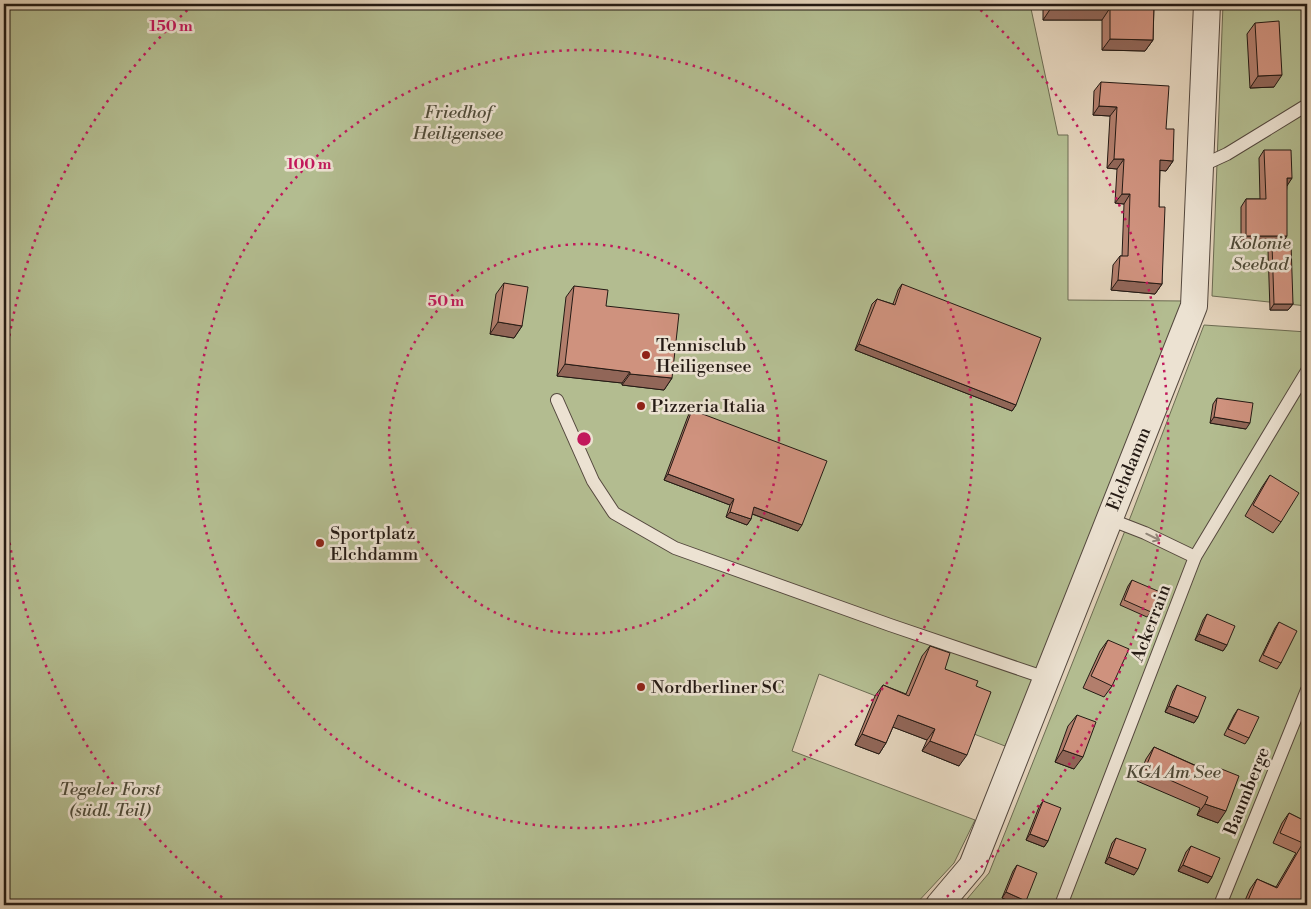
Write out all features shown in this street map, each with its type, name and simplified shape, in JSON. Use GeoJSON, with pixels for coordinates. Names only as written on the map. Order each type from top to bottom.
{"type":"FeatureCollection","features":[{"type":"Feature","properties":{"kind":"street","name":"Elchdamm"},"geometry":{"type":"LineString","coordinates":[[939,905],[972,866],[1194,306],[1207,4]]}},
{"type":"Feature","properties":{"kind":"lane"},"geometry":{"type":"LineString","coordinates":[[1201,166],[1227,154],[1307,105]]}},
{"type":"Feature","properties":{"kind":"lane","name":"Ackerrain"},"geometry":{"type":"LineString","coordinates":[[1062,905],[1195,557],[1307,371]]}},
{"type":"Feature","properties":{"kind":"lane"},"geometry":{"type":"LineString","coordinates":[[557,400],[593,481],[614,513],[675,548],[890,625],[1046,678]]}},
{"type":"Feature","properties":{"kind":"lane"},"geometry":{"type":"LineString","coordinates":[[1109,519],[1146,533],[1195,557]]}},
{"type":"Feature","properties":{"kind":"lane","name":"Baumberge"},"geometry":{"type":"LineString","coordinates":[[1220,905],[1307,690]]}},
{"type":"Feature","properties":{"kind":"green space"},"geometry":{"type":"Polygon","coordinates":[[[4,4],[1030,4],[1058,135],[1068,135],[1068,300],[1185,301],[1036,676],[1005,746],[819,674],[792,751],[975,820],[954,863],[915,905],[4,905],[4,4]]]}},
{"type":"Feature","properties":{"kind":"green space","name":"Kolonie Seebad"},"geometry":{"type":"Polygon","coordinates":[[[1223,4],[1307,4],[1307,306],[1212,296],[1223,4]]]}},
{"type":"Feature","properties":{"kind":"green space","name":"KGA Am See"},"geometry":{"type":"Polygon","coordinates":[[[1204,325],[1307,332],[1307,905],[962,905],[989,873],[1132,513],[1204,325]]]}},
{"type":"Feature","properties":{"kind":"building"},"geometry":{"type":"Polygon","coordinates":[[[1051,4],[1154,4],[1153,40],[1110,39],[1110,8],[1051,8],[1051,4]]]}},
{"type":"Feature","properties":{"kind":"building"},"geometry":{"type":"Polygon","coordinates":[[[1279,21],[1282,75],[1258,76],[1255,23],[1279,21]]]}},
{"type":"Feature","properties":{"kind":"building"},"geometry":{"type":"Polygon","coordinates":[[[1101,82],[1169,86],[1166,129],[1174,129],[1173,161],[1160,160],[1159,207],[1165,207],[1162,284],[1118,280],[1120,256],[1128,256],[1130,194],[1122,194],[1124,159],[1114,159],[1117,107],[1099,106],[1101,82]]]}},
{"type":"Feature","properties":{"kind":"building"},"geometry":{"type":"Polygon","coordinates":[[[1264,150],[1291,150],[1292,178],[1287,178],[1287,236],[1246,236],[1246,199],[1266,199],[1264,150]]]}},
{"type":"Feature","properties":{"kind":"building"},"geometry":{"type":"Polygon","coordinates":[[[1291,243],[1293,304],[1274,304],[1272,244],[1291,243]]]}},
{"type":"Feature","properties":{"kind":"building"},"geometry":{"type":"Polygon","coordinates":[[[504,283],[528,287],[522,326],[498,322],[504,283]]]}},
{"type":"Feature","properties":{"kind":"building"},"geometry":{"type":"Polygon","coordinates":[[[902,284],[1041,338],[1016,405],[859,344],[877,299],[895,305],[902,284]]]}},
{"type":"Feature","properties":{"kind":"building"},"geometry":{"type":"Polygon","coordinates":[[[574,286],[608,290],[606,306],[679,314],[672,378],[565,364],[574,286]]]}},
{"type":"Feature","properties":{"kind":"building"},"geometry":{"type":"Polygon","coordinates":[[[1217,398],[1253,403],[1250,423],[1214,417],[1217,398]]]}},
{"type":"Feature","properties":{"kind":"building"},"geometry":{"type":"Polygon","coordinates":[[[692,410],[827,461],[802,525],[754,507],[751,519],[730,512],[734,499],[668,474],[692,410]]]}},
{"type":"Feature","properties":{"kind":"building"},"geometry":{"type":"Polygon","coordinates":[[[1270,475],[1299,493],[1281,522],[1253,505],[1270,475]]]}},
{"type":"Feature","properties":{"kind":"building"},"geometry":{"type":"Polygon","coordinates":[[[1132,580],[1160,592],[1151,612],[1124,600],[1132,580]]]}},
{"type":"Feature","properties":{"kind":"building"},"geometry":{"type":"Polygon","coordinates":[[[1207,614],[1235,626],[1227,645],[1199,634],[1207,614]]]}},
{"type":"Feature","properties":{"kind":"building"},"geometry":{"type":"Polygon","coordinates":[[[1279,622],[1297,631],[1281,663],[1263,655],[1279,622]]]}},
{"type":"Feature","properties":{"kind":"building"},"geometry":{"type":"Polygon","coordinates":[[[1108,640],[1129,649],[1112,686],[1091,676],[1108,640]]]}},
{"type":"Feature","properties":{"kind":"building"},"geometry":{"type":"Polygon","coordinates":[[[930,646],[950,653],[945,669],[978,681],[976,686],[991,692],[967,755],[930,741],[935,729],[898,715],[886,743],[862,734],[883,685],[909,696],[930,646]]]}},
{"type":"Feature","properties":{"kind":"building"},"geometry":{"type":"Polygon","coordinates":[[[1177,685],[1206,697],[1198,717],[1169,706],[1177,685]]]}},
{"type":"Feature","properties":{"kind":"building"},"geometry":{"type":"Polygon","coordinates":[[[1238,709],[1259,717],[1249,738],[1228,729],[1238,709]]]}},
{"type":"Feature","properties":{"kind":"building"},"geometry":{"type":"Polygon","coordinates":[[[1077,715],[1096,722],[1083,757],[1063,750],[1077,715]]]}},
{"type":"Feature","properties":{"kind":"building"},"geometry":{"type":"Polygon","coordinates":[[[1154,747],[1216,775],[1219,768],[1239,776],[1226,811],[1205,804],[1208,797],[1145,769],[1154,747]]]}},
{"type":"Feature","properties":{"kind":"building"},"geometry":{"type":"Polygon","coordinates":[[[1043,801],[1061,808],[1048,841],[1030,834],[1043,801]]]}},
{"type":"Feature","properties":{"kind":"building"},"geometry":{"type":"Polygon","coordinates":[[[1289,813],[1307,822],[1307,905],[1246,905],[1257,879],[1277,888],[1303,843],[1280,833],[1289,813]]]}},
{"type":"Feature","properties":{"kind":"building"},"geometry":{"type":"Polygon","coordinates":[[[1116,838],[1146,849],[1138,869],[1109,857],[1116,838]]]}},
{"type":"Feature","properties":{"kind":"building"},"geometry":{"type":"Polygon","coordinates":[[[1191,846],[1220,858],[1212,877],[1183,865],[1191,846]]]}},
{"type":"Feature","properties":{"kind":"building"},"geometry":{"type":"Polygon","coordinates":[[[1017,865],[1037,873],[1026,901],[1006,892],[1017,865]]]}},
{"type":"Feature","properties":{"kind":"place","name":"Tennisclub Heiligensee"},"geometry":{"type":"Point","coordinates":[646,355]}},
{"type":"Feature","properties":{"kind":"place","name":"Pizzeria Italia"},"geometry":{"type":"Point","coordinates":[641,406]}},
{"type":"Feature","properties":{"kind":"place","name":"Sportplatz Elchdamm"},"geometry":{"type":"Point","coordinates":[320,543]}},
{"type":"Feature","properties":{"kind":"place","name":"Nordberliner SC"},"geometry":{"type":"Point","coordinates":[641,687]}},
{"type":"Feature","properties":{"kind":"park label","name":"Friedhof Heiligensee"},"geometry":{"type":"Point","coordinates":[458,122]}},
{"type":"Feature","properties":{"kind":"park label","name":"Tegeler Forst (südl. Teil)"},"geometry":{"type":"Point","coordinates":[110,800]}}]}
